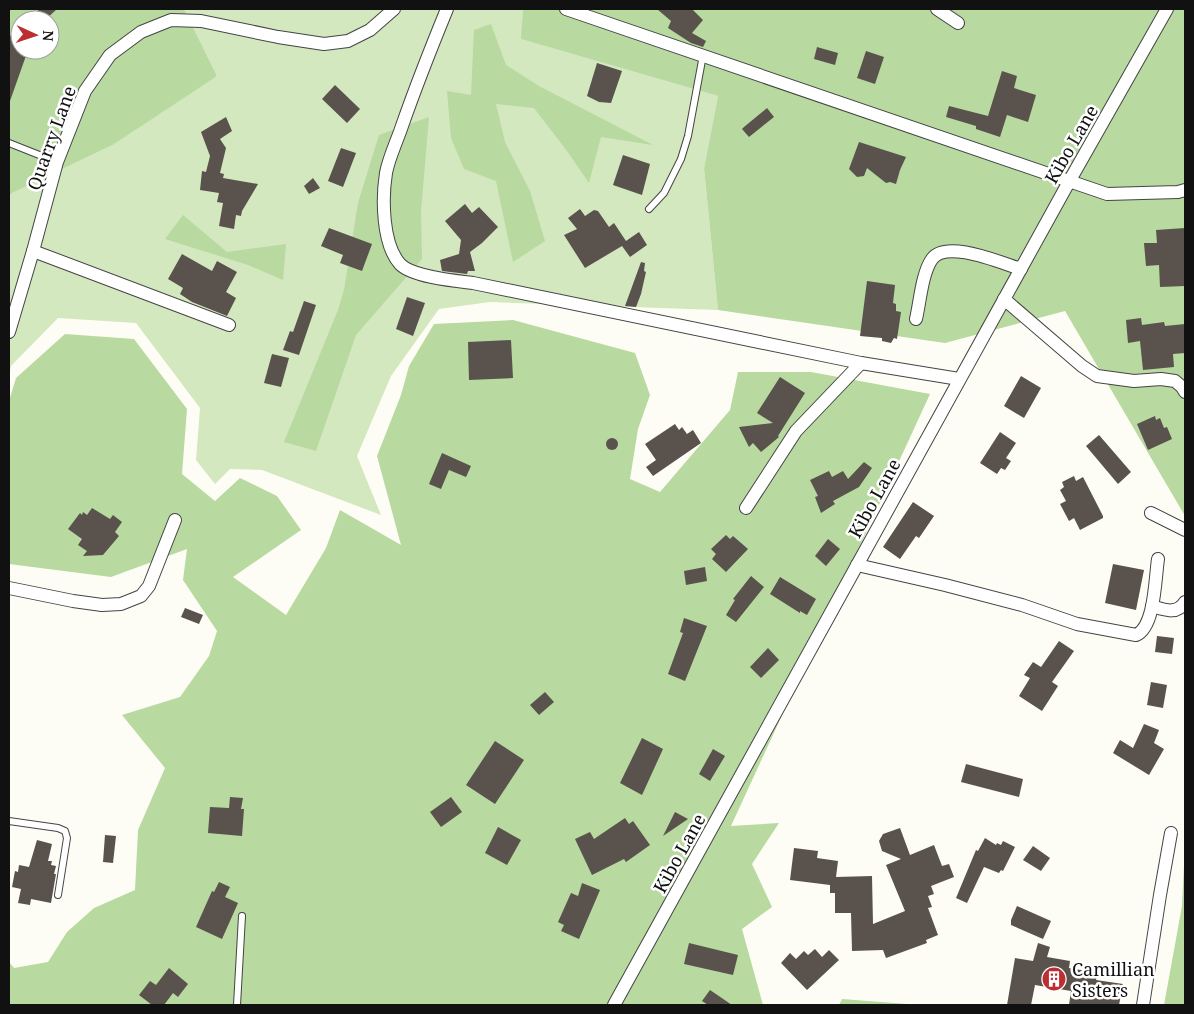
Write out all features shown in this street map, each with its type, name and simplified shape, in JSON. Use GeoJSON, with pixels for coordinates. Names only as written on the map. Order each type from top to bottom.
{"type":"FeatureCollection","features":[{"type":"Feature","properties":{"kind":"street","name":"Quarry Lane"},"geometry":{"type":"LineString","coordinates":[[9,332],[12,307],[33,251],[57,162],[85,91],[110,55],[141,32],[171,20],[201,22],[324,44],[348,41],[370,30],[394,9]]}},
{"type":"Feature","properties":{"kind":"street"},"geometry":{"type":"LineString","coordinates":[[447,9],[422,68],[386,172],[384,199],[386,228],[392,250],[401,266],[439,279],[473,283],[861,363],[960,380]]}},
{"type":"Feature","properties":{"kind":"street"},"geometry":{"type":"LineString","coordinates":[[566,9],[1107,194],[1178,192],[1185,190]]}},
{"type":"Feature","properties":{"kind":"street"},"geometry":{"type":"LineString","coordinates":[[937,9],[958,23]]}},
{"type":"Feature","properties":{"kind":"street","name":"Kibo Lane"},"geometry":{"type":"LineString","coordinates":[[614,1005],[1021,268],[1167,9]]}},
{"type":"Feature","properties":{"kind":"street"},"geometry":{"type":"LineString","coordinates":[[916,319],[926,272],[932,259],[939,252],[950,250],[965,252],[1021,268]]}},
{"type":"Feature","properties":{"kind":"street"},"geometry":{"type":"LineString","coordinates":[[33,251],[229,325]]}},
{"type":"Feature","properties":{"kind":"street"},"geometry":{"type":"LineString","coordinates":[[1004,299],[1082,366],[1097,376],[1134,381],[1161,378],[1175,381],[1182,386],[1185,392]]}},
{"type":"Feature","properties":{"kind":"street"},"geometry":{"type":"LineString","coordinates":[[746,508],[796,431],[861,363]]}},
{"type":"Feature","properties":{"kind":"street"},"geometry":{"type":"LineString","coordinates":[[1151,513],[1185,530]]}},
{"type":"Feature","properties":{"kind":"street"},"geometry":{"type":"LineString","coordinates":[[9,588],[73,601],[102,605],[121,604],[140,596],[149,586],[175,520]]}},
{"type":"Feature","properties":{"kind":"street"},"geometry":{"type":"LineString","coordinates":[[857,565],[945,585],[1022,606],[1077,624],[1136,635],[1145,628],[1152,606],[1158,560]]}},
{"type":"Feature","properties":{"kind":"street"},"geometry":{"type":"LineString","coordinates":[[1152,606],[1172,611],[1182,607],[1185,602]]}},
{"type":"Feature","properties":{"kind":"street"},"geometry":{"type":"LineString","coordinates":[[1143,1005],[1171,833]]}},
{"type":"Feature","properties":{"kind":"lane"},"geometry":{"type":"LineString","coordinates":[[650,209],[664,194],[681,159],[688,136],[702,55]]}},
{"type":"Feature","properties":{"kind":"lane"},"geometry":{"type":"LineString","coordinates":[[9,143],[57,162]]}},
{"type":"Feature","properties":{"kind":"lane"},"geometry":{"type":"LineString","coordinates":[[9,822],[58,828],[65,831],[67,838],[58,895]]}},
{"type":"Feature","properties":{"kind":"lane"},"geometry":{"type":"LineString","coordinates":[[237,1005],[242,916]]}},
{"type":"Feature","properties":{"kind":"green space"},"geometry":{"type":"Polygon","coordinates":[[[9,9],[184,9],[217,76],[114,144],[12,193],[9,197],[9,9]]]}},
{"type":"Feature","properties":{"kind":"green space"},"geometry":{"type":"Polygon","coordinates":[[[184,9],[523,9],[522,39],[718,96],[704,168],[718,310],[490,302],[439,309],[391,376],[357,456],[381,515],[262,470],[230,469],[215,484],[196,460],[200,408],[136,323],[58,318],[11,366],[9,375],[9,197],[12,193],[217,76],[184,9]]]}},
{"type":"Feature","properties":{"kind":"green space"},"geometry":{"type":"Polygon","coordinates":[[[523,9],[1185,9],[1185,516],[1065,311],[945,343],[718,310],[704,168],[718,96],[521,39],[523,9]]]}},
{"type":"Feature","properties":{"kind":"green space"},"geometry":{"type":"Polygon","coordinates":[[[491,24],[506,65],[539,86],[653,145],[601,137],[589,183],[534,108],[496,104],[505,142],[530,191],[545,241],[513,262],[496,181],[464,169],[451,138],[447,91],[471,95],[474,30],[491,24]]]}},
{"type":"Feature","properties":{"kind":"green space"},"geometry":{"type":"Polygon","coordinates":[[[429,117],[421,211],[422,259],[356,335],[316,451],[284,442],[338,310],[344,290],[358,203],[379,135],[429,117]]]}},
{"type":"Feature","properties":{"kind":"green space"},"geometry":{"type":"Polygon","coordinates":[[[183,215],[227,252],[286,244],[283,280],[248,265],[165,239],[183,215]]]}},
{"type":"Feature","properties":{"kind":"green space"},"geometry":{"type":"Polygon","coordinates":[[[513,320],[635,353],[650,395],[638,429],[630,479],[660,492],[730,410],[738,372],[811,372],[930,394],[731,826],[779,823],[752,864],[772,907],[742,929],[763,1005],[9,1005],[9,962],[14,968],[48,962],[67,932],[94,908],[135,890],[138,830],[165,768],[122,715],[180,697],[209,656],[217,631],[183,580],[187,549],[111,577],[9,564],[9,401],[16,378],[65,334],[134,339],[187,409],[182,474],[215,501],[240,478],[277,496],[301,530],[233,577],[286,615],[326,548],[340,510],[401,545],[377,456],[401,395],[409,366],[434,324],[513,320]]]}},
{"type":"Feature","properties":{"kind":"green space"},"geometry":{"type":"Polygon","coordinates":[[[1185,844],[1185,1005],[1164,1005],[1182,906],[1185,844]]]}},
{"type":"Feature","properties":{"kind":"green space"},"geometry":{"type":"Polygon","coordinates":[[[842,999],[907,1004],[907,1005],[839,1005],[842,999]]]}},
{"type":"Feature","properties":{"kind":"building"},"geometry":{"type":"Polygon","coordinates":[[[40,9],[57,9],[56,10],[40,9]]]}},
{"type":"Feature","properties":{"kind":"building"},"geometry":{"type":"Polygon","coordinates":[[[657,9],[692,9],[703,20],[692,33],[706,41],[703,47],[691,43],[668,28],[671,21],[657,9]]]}},
{"type":"Feature","properties":{"kind":"building"},"geometry":{"type":"Polygon","coordinates":[[[9,37],[10,60],[24,60],[10,101],[9,100],[9,37]]]}},
{"type":"Feature","properties":{"kind":"building"},"geometry":{"type":"Polygon","coordinates":[[[817,47],[838,53],[835,65],[814,59],[817,47]]]}},
{"type":"Feature","properties":{"kind":"building"},"geometry":{"type":"Polygon","coordinates":[[[866,51],[884,57],[875,84],[857,78],[866,51]]]}},
{"type":"Feature","properties":{"kind":"building"},"geometry":{"type":"Polygon","coordinates":[[[597,63],[622,71],[611,103],[599,102],[587,96],[597,63]]]}},
{"type":"Feature","properties":{"kind":"building"},"geometry":{"type":"Polygon","coordinates":[[[1002,71],[1017,76],[1014,88],[1036,95],[1028,122],[1007,115],[1000,137],[976,129],[976,126],[946,117],[949,106],[988,116],[1002,71]]]}},
{"type":"Feature","properties":{"kind":"building"},"geometry":{"type":"Polygon","coordinates":[[[335,85],[360,109],[347,123],[322,99],[335,85]]]}},
{"type":"Feature","properties":{"kind":"building"},"geometry":{"type":"Polygon","coordinates":[[[767,108],[774,117],[749,137],[742,129],[767,108]]]}},
{"type":"Feature","properties":{"kind":"building"},"geometry":{"type":"Polygon","coordinates":[[[226,117],[232,131],[220,139],[226,148],[220,173],[224,174],[223,178],[258,184],[241,216],[236,215],[234,229],[219,226],[223,203],[217,202],[219,193],[200,190],[202,171],[206,172],[210,156],[201,132],[226,117]]]}},
{"type":"Feature","properties":{"kind":"building"},"geometry":{"type":"Polygon","coordinates":[[[859,142],[906,157],[896,184],[886,183],[867,168],[864,176],[857,177],[849,169],[859,142]]]}},
{"type":"Feature","properties":{"kind":"building"},"geometry":{"type":"Polygon","coordinates":[[[341,148],[356,153],[343,187],[328,181],[341,148]]]}},
{"type":"Feature","properties":{"kind":"building"},"geometry":{"type":"Polygon","coordinates":[[[623,155],[650,164],[642,195],[613,185],[623,155]]]}},
{"type":"Feature","properties":{"kind":"building"},"geometry":{"type":"Polygon","coordinates":[[[313,178],[320,188],[309,194],[304,186],[313,178]]]}},
{"type":"Feature","properties":{"kind":"building"},"geometry":{"type":"Polygon","coordinates":[[[465,204],[472,213],[479,207],[498,227],[470,252],[475,271],[468,271],[467,274],[442,271],[440,260],[459,254],[461,240],[445,221],[465,204]]]}},
{"type":"Feature","properties":{"kind":"building"},"geometry":{"type":"Polygon","coordinates":[[[580,209],[585,216],[594,210],[598,211],[609,227],[614,223],[626,241],[639,232],[647,245],[630,257],[622,246],[585,268],[564,235],[577,229],[568,218],[580,209]]]}},
{"type":"Feature","properties":{"kind":"building"},"geometry":{"type":"Polygon","coordinates":[[[329,228],[372,244],[362,271],[340,263],[343,255],[321,246],[329,228]]]}},
{"type":"Feature","properties":{"kind":"building"},"geometry":{"type":"Polygon","coordinates":[[[1185,228],[1185,286],[1160,287],[1159,265],[1146,266],[1144,243],[1157,243],[1156,230],[1185,228]]]}},
{"type":"Feature","properties":{"kind":"building"},"geometry":{"type":"Polygon","coordinates":[[[182,254],[212,271],[217,261],[237,272],[226,292],[236,298],[227,316],[192,302],[180,294],[183,288],[168,279],[182,254]]]}},
{"type":"Feature","properties":{"kind":"building"},"geometry":{"type":"Polygon","coordinates":[[[641,262],[645,263],[644,271],[646,272],[641,294],[636,307],[625,306],[641,262]]]}},
{"type":"Feature","properties":{"kind":"building"},"geometry":{"type":"Polygon","coordinates":[[[867,281],[895,285],[893,303],[896,304],[896,311],[901,312],[897,339],[894,338],[891,343],[882,341],[882,338],[860,336],[867,281]]]}},
{"type":"Feature","properties":{"kind":"building"},"geometry":{"type":"Polygon","coordinates":[[[407,297],[425,303],[413,336],[396,329],[407,297]]]}},
{"type":"Feature","properties":{"kind":"building"},"geometry":{"type":"Polygon","coordinates":[[[304,301],[316,305],[299,355],[283,350],[290,331],[293,332],[304,301]]]}},
{"type":"Feature","properties":{"kind":"building"},"geometry":{"type":"Polygon","coordinates":[[[1141,318],[1142,325],[1164,322],[1165,326],[1185,324],[1185,353],[1173,354],[1174,367],[1143,370],[1140,341],[1128,343],[1126,320],[1141,318]]]}},
{"type":"Feature","properties":{"kind":"building"},"geometry":{"type":"Polygon","coordinates":[[[511,340],[513,378],[469,380],[468,342],[511,340]]]}},
{"type":"Feature","properties":{"kind":"building"},"geometry":{"type":"Polygon","coordinates":[[[272,354],[289,358],[281,387],[264,383],[272,354]]]}},
{"type":"Feature","properties":{"kind":"building"},"geometry":{"type":"Polygon","coordinates":[[[1021,376],[1041,388],[1024,418],[1004,406],[1021,376]]]}},
{"type":"Feature","properties":{"kind":"building"},"geometry":{"type":"Polygon","coordinates":[[[780,377],[805,393],[779,437],[761,452],[753,443],[749,447],[739,427],[773,423],[757,413],[780,377]]]}},
{"type":"Feature","properties":{"kind":"building"},"geometry":{"type":"Polygon","coordinates":[[[1155,416],[1156,420],[1160,418],[1164,428],[1167,427],[1172,439],[1148,450],[1137,424],[1155,416]]]}},
{"type":"Feature","properties":{"kind":"building"},"geometry":{"type":"Polygon","coordinates":[[[675,424],[679,430],[682,427],[687,434],[693,430],[701,443],[653,476],[646,467],[656,460],[645,444],[675,424]]]}},
{"type":"Feature","properties":{"kind":"building"},"geometry":{"type":"Polygon","coordinates":[[[1000,432],[1016,443],[1006,458],[1011,461],[1005,470],[1001,468],[997,474],[980,463],[1000,432]]]}},
{"type":"Feature","properties":{"kind":"building"},"geometry":{"type":"Polygon","coordinates":[[[1099,435],[1131,472],[1118,484],[1086,446],[1099,435]]]}},
{"type":"Feature","properties":{"kind":"building"},"geometry":{"type":"Polygon","coordinates":[[[610,438],[614,438],[618,444],[614,450],[610,450],[606,446],[606,442],[610,438]]]}},
{"type":"Feature","properties":{"kind":"building"},"geometry":{"type":"Polygon","coordinates":[[[442,453],[471,466],[466,477],[449,470],[441,489],[429,484],[442,453]]]}},
{"type":"Feature","properties":{"kind":"building"},"geometry":{"type":"Polygon","coordinates":[[[864,462],[872,468],[859,487],[833,501],[835,504],[821,513],[815,497],[818,496],[810,480],[829,471],[832,477],[843,471],[848,479],[864,462]]]}},
{"type":"Feature","properties":{"kind":"building"},"geometry":{"type":"Polygon","coordinates":[[[1074,476],[1076,481],[1083,477],[1103,516],[1103,518],[1080,530],[1074,518],[1069,521],[1060,504],[1066,501],[1060,490],[1064,487],[1062,482],[1074,476]]]}},
{"type":"Feature","properties":{"kind":"building"},"geometry":{"type":"Polygon","coordinates":[[[913,502],[934,516],[919,538],[916,536],[900,559],[883,547],[913,502]]]}},
{"type":"Feature","properties":{"kind":"building"},"geometry":{"type":"Polygon","coordinates":[[[92,508],[110,519],[113,515],[122,522],[115,532],[119,536],[103,555],[83,556],[87,551],[78,545],[82,539],[68,529],[80,513],[82,515],[83,512],[87,515],[92,508]]]}},
{"type":"Feature","properties":{"kind":"building"},"geometry":{"type":"Polygon","coordinates":[[[726,535],[730,539],[733,536],[748,549],[726,572],[712,559],[716,554],[711,549],[726,535]]]}},
{"type":"Feature","properties":{"kind":"building"},"geometry":{"type":"Polygon","coordinates":[[[828,539],[840,549],[826,566],[815,556],[828,539]]]}},
{"type":"Feature","properties":{"kind":"building"},"geometry":{"type":"Polygon","coordinates":[[[1113,564],[1144,570],[1136,610],[1105,603],[1113,564]]]}},
{"type":"Feature","properties":{"kind":"building"},"geometry":{"type":"Polygon","coordinates":[[[705,567],[707,581],[686,585],[684,571],[705,567]]]}},
{"type":"Feature","properties":{"kind":"building"},"geometry":{"type":"Polygon","coordinates":[[[751,576],[764,587],[736,622],[726,615],[735,600],[733,599],[751,576]]]}},
{"type":"Feature","properties":{"kind":"building"},"geometry":{"type":"Polygon","coordinates":[[[780,577],[816,599],[807,615],[800,611],[800,613],[770,594],[780,577]]]}},
{"type":"Feature","properties":{"kind":"building"},"geometry":{"type":"Polygon","coordinates":[[[185,608],[203,615],[199,624],[181,617],[185,608]]]}},
{"type":"Feature","properties":{"kind":"building"},"geometry":{"type":"Polygon","coordinates":[[[684,618],[707,626],[685,681],[668,674],[683,633],[680,632],[684,618]]]}},
{"type":"Feature","properties":{"kind":"building"},"geometry":{"type":"Polygon","coordinates":[[[1157,636],[1174,638],[1172,654],[1155,652],[1157,636]]]}},
{"type":"Feature","properties":{"kind":"building"},"geometry":{"type":"Polygon","coordinates":[[[1059,641],[1074,651],[1052,682],[1058,686],[1042,711],[1019,696],[1030,678],[1024,675],[1033,662],[1041,667],[1059,641]]]}},
{"type":"Feature","properties":{"kind":"building"},"geometry":{"type":"Polygon","coordinates":[[[768,648],[779,660],[761,678],[750,667],[768,648]]]}},
{"type":"Feature","properties":{"kind":"building"},"geometry":{"type":"Polygon","coordinates":[[[1151,682],[1167,685],[1163,708],[1147,705],[1151,682]]]}},
{"type":"Feature","properties":{"kind":"building"},"geometry":{"type":"Polygon","coordinates":[[[545,692],[554,702],[539,715],[530,705],[545,692]]]}},
{"type":"Feature","properties":{"kind":"building"},"geometry":{"type":"Polygon","coordinates":[[[1144,724],[1159,730],[1154,743],[1164,749],[1149,775],[1113,753],[1120,740],[1133,748],[1144,724]]]}},
{"type":"Feature","properties":{"kind":"building"},"geometry":{"type":"Polygon","coordinates":[[[642,738],[663,749],[642,795],[620,783],[642,738]]]}},
{"type":"Feature","properties":{"kind":"building"},"geometry":{"type":"Polygon","coordinates":[[[495,741],[524,760],[495,804],[466,785],[495,741]]]}},
{"type":"Feature","properties":{"kind":"building"},"geometry":{"type":"Polygon","coordinates":[[[713,749],[725,756],[710,781],[699,774],[713,749]]]}},
{"type":"Feature","properties":{"kind":"building"},"geometry":{"type":"Polygon","coordinates":[[[966,764],[1023,779],[1019,797],[961,782],[966,764]]]}},
{"type":"Feature","properties":{"kind":"building"},"geometry":{"type":"Polygon","coordinates":[[[230,797],[243,798],[241,809],[244,809],[242,836],[208,833],[210,807],[229,808],[230,797]]]}},
{"type":"Feature","properties":{"kind":"building"},"geometry":{"type":"Polygon","coordinates":[[[451,797],[462,812],[441,827],[430,812],[451,797]]]}},
{"type":"Feature","properties":{"kind":"building"},"geometry":{"type":"Polygon","coordinates":[[[675,812],[688,819],[663,836],[675,812]]]}},
{"type":"Feature","properties":{"kind":"building"},"geometry":{"type":"Polygon","coordinates":[[[625,818],[629,824],[633,821],[650,845],[626,862],[624,859],[592,875],[575,839],[590,832],[594,839],[625,818]]]}},
{"type":"Feature","properties":{"kind":"building"},"geometry":{"type":"Polygon","coordinates":[[[498,827],[521,840],[507,865],[485,853],[498,827]]]}},
{"type":"Feature","properties":{"kind":"building"},"geometry":{"type":"Polygon","coordinates":[[[900,828],[910,855],[934,845],[942,866],[949,864],[954,877],[931,886],[934,894],[928,896],[932,907],[928,908],[938,935],[926,940],[927,943],[886,958],[883,950],[852,951],[851,913],[835,913],[835,893],[830,893],[830,885],[790,880],[794,848],[818,851],[817,858],[838,861],[836,877],[872,876],[873,924],[905,911],[886,865],[901,859],[882,851],[879,841],[883,834],[900,828]]]}},
{"type":"Feature","properties":{"kind":"building"},"geometry":{"type":"Polygon","coordinates":[[[105,835],[116,836],[113,863],[103,862],[105,835]]]}},
{"type":"Feature","properties":{"kind":"building"},"geometry":{"type":"Polygon","coordinates":[[[985,838],[996,845],[997,843],[1001,845],[1003,841],[1015,847],[1003,871],[1001,870],[999,873],[984,867],[967,903],[956,898],[976,850],[978,851],[985,838]]]}},
{"type":"Feature","properties":{"kind":"building"},"geometry":{"type":"Polygon","coordinates":[[[37,840],[52,844],[48,861],[52,861],[51,865],[56,866],[54,874],[56,874],[51,903],[31,899],[30,905],[18,903],[21,889],[12,887],[15,871],[18,872],[19,865],[29,867],[37,840]]]}},
{"type":"Feature","properties":{"kind":"building"},"geometry":{"type":"Polygon","coordinates":[[[1033,846],[1050,858],[1041,871],[1023,860],[1033,846]]]}},
{"type":"Feature","properties":{"kind":"building"},"geometry":{"type":"Polygon","coordinates":[[[219,882],[230,887],[225,897],[238,903],[222,939],[196,927],[212,891],[214,892],[219,882]]]}},
{"type":"Feature","properties":{"kind":"building"},"geometry":{"type":"Polygon","coordinates":[[[582,883],[600,890],[579,939],[561,931],[564,925],[558,922],[571,893],[578,896],[582,883]]]}},
{"type":"Feature","properties":{"kind":"building"},"geometry":{"type":"Polygon","coordinates":[[[1017,906],[1051,921],[1043,939],[1011,925],[1011,920],[1017,906]]]}},
{"type":"Feature","properties":{"kind":"building"},"geometry":{"type":"Polygon","coordinates":[[[689,943],[738,955],[733,975],[684,964],[689,943]]]}},
{"type":"Feature","properties":{"kind":"building","name":"Camillian Sisters"},"geometry":{"type":"Polygon","coordinates":[[[1038,943],[1050,947],[1047,957],[1070,961],[1069,968],[1098,973],[1096,980],[1123,984],[1119,1005],[1069,1005],[1071,991],[1035,985],[1031,1005],[1007,1005],[1015,958],[1033,961],[1038,943]]]}},
{"type":"Feature","properties":{"kind":"building"},"geometry":{"type":"Polygon","coordinates":[[[815,949],[822,957],[829,950],[839,960],[807,990],[781,963],[790,953],[796,959],[804,951],[808,955],[815,949]]]}},
{"type":"Feature","properties":{"kind":"building"},"geometry":{"type":"Polygon","coordinates":[[[169,968],[188,984],[178,997],[173,993],[164,1005],[152,1005],[139,995],[150,981],[156,985],[169,968]]]}},
{"type":"Feature","properties":{"kind":"building"},"geometry":{"type":"Polygon","coordinates":[[[710,990],[732,1005],[708,1005],[702,1001],[710,990]]]}},
{"type":"Feature","properties":{"kind":"place","name":"Camillian Sisters"},"geometry":{"type":"Point","coordinates":[1054,979]}}]}
